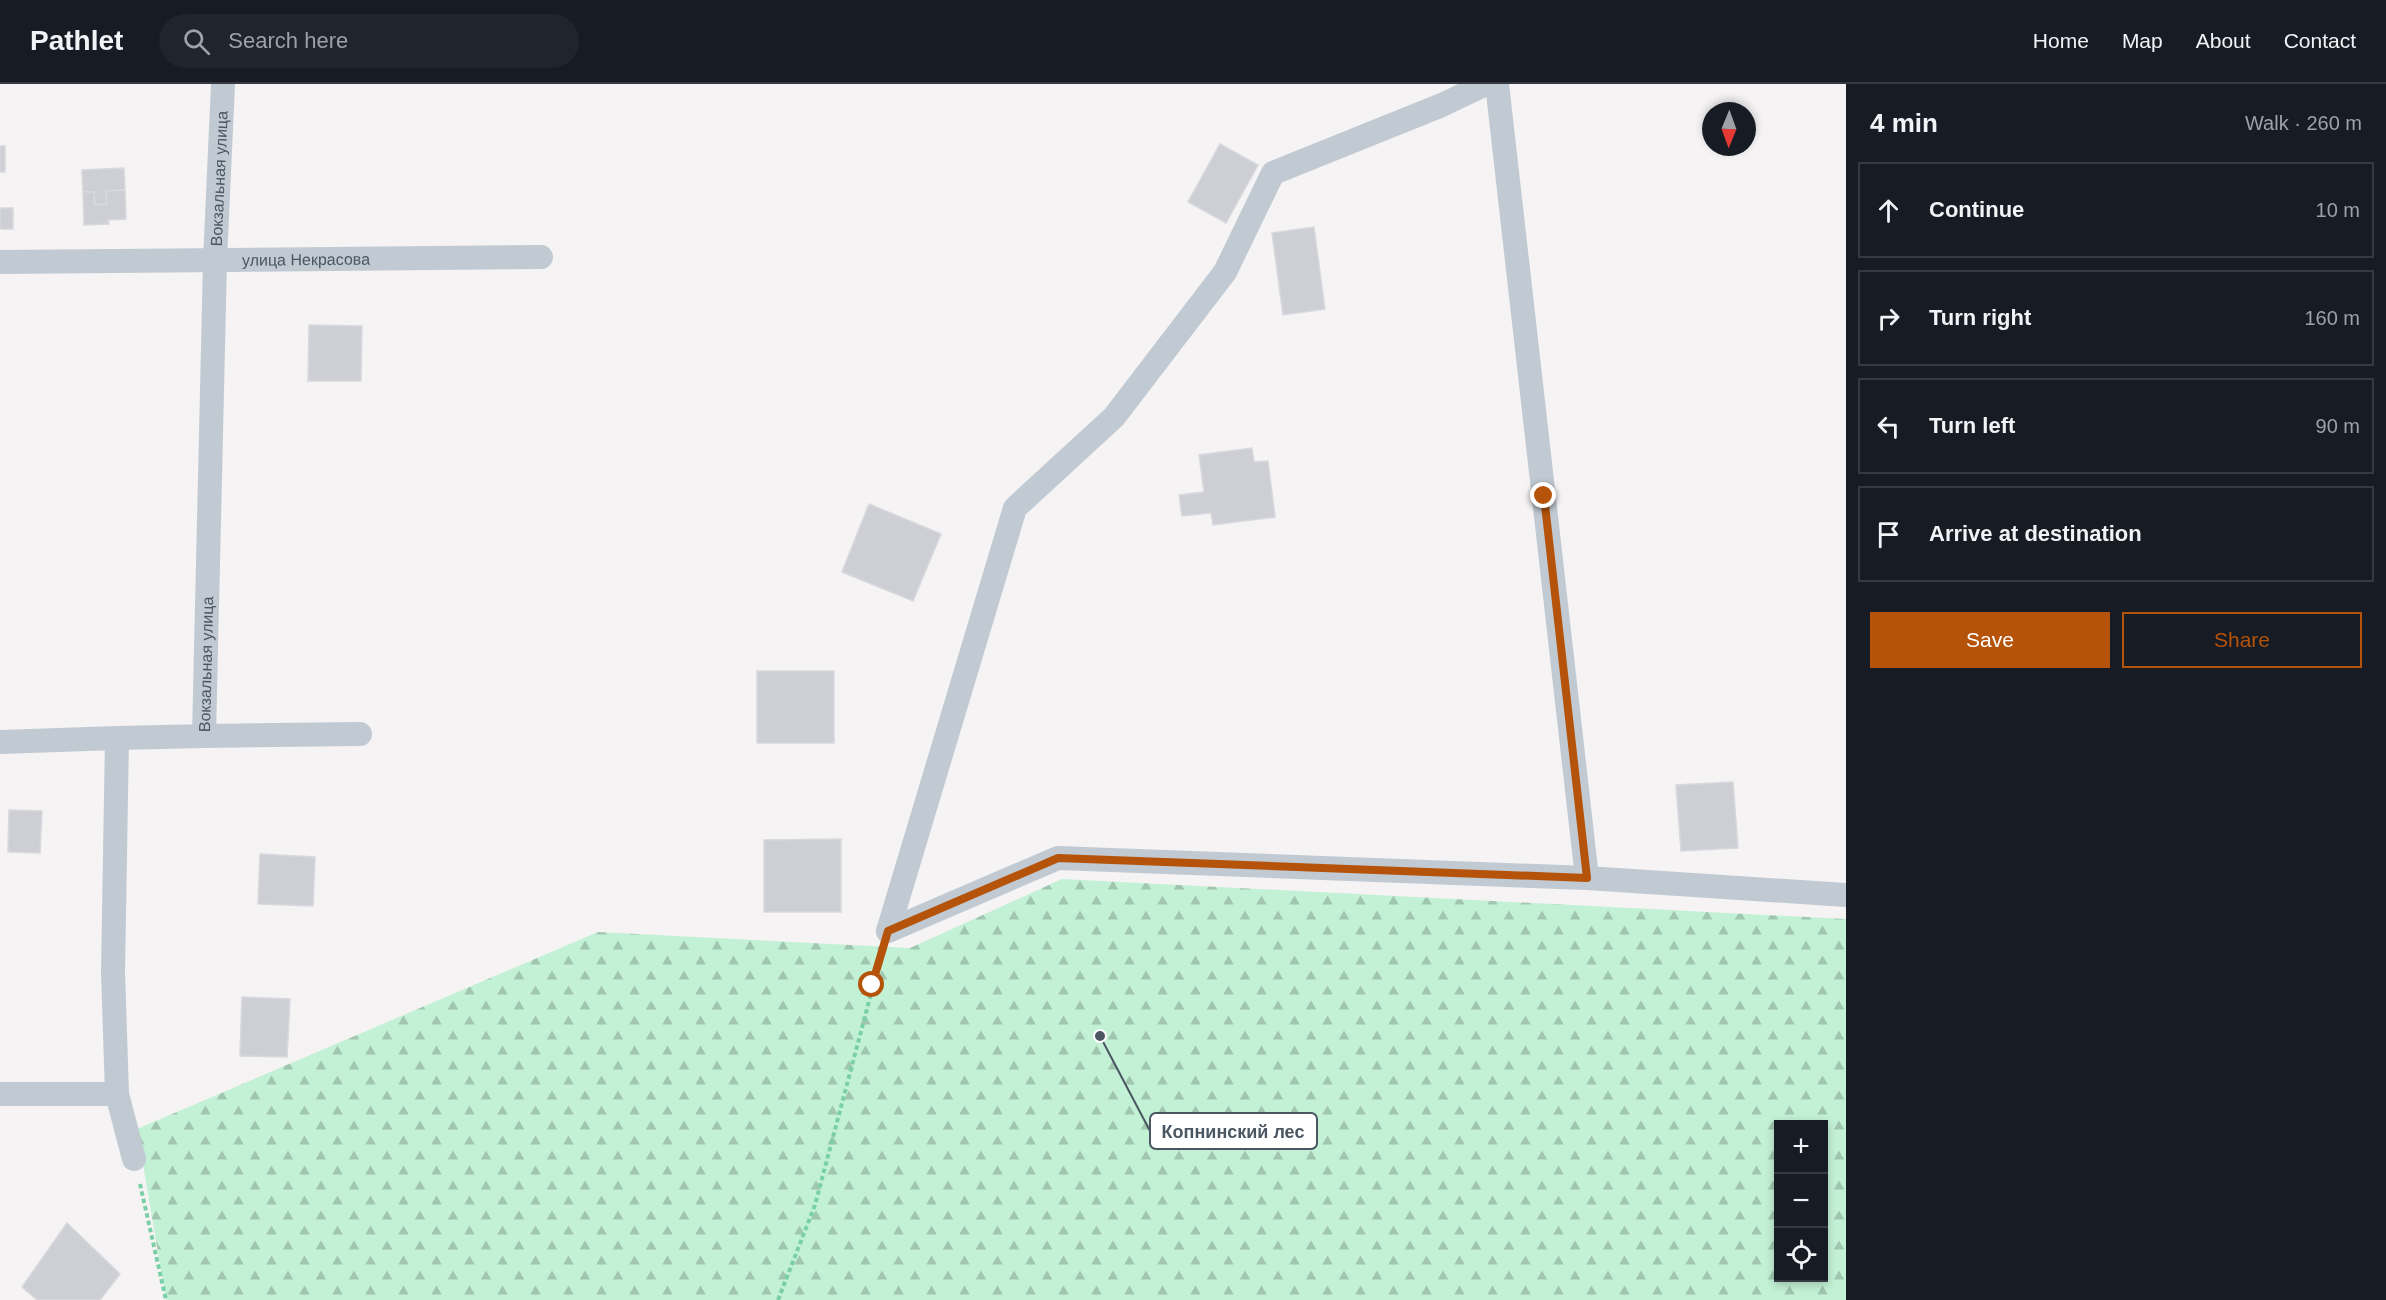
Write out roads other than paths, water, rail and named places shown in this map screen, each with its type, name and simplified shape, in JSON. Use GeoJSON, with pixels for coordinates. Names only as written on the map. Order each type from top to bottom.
{"type":"FeatureCollection","features":[{"type":"Feature","properties":{"kind":"street","name":"Вокзальная улица"},"geometry":{"type":"LineString","coordinates":[[0,742],[204,736],[215,261],[223,84]]}},
{"type":"Feature","properties":{"kind":"street"},"geometry":{"type":"LineString","coordinates":[[1486,84],[1399,123],[1273,173],[1225,272],[1114,417],[1015,508],[888,931],[1058,858],[1587,878],[1846,895]]}},
{"type":"Feature","properties":{"kind":"street"},"geometry":{"type":"LineString","coordinates":[[1497,84],[1587,878]]}},
{"type":"Feature","properties":{"kind":"street","name":"улица Некрасова"},"geometry":{"type":"LineString","coordinates":[[0,262],[541,257]]}},
{"type":"Feature","properties":{"kind":"street"},"geometry":{"type":"LineString","coordinates":[[204,736],[360,734]]}},
{"type":"Feature","properties":{"kind":"street"},"geometry":{"type":"LineString","coordinates":[[117,738],[113,972],[117,1094],[134,1159]]}},
{"type":"Feature","properties":{"kind":"street"},"geometry":{"type":"LineString","coordinates":[[0,1094],[117,1094]]}},
{"type":"Feature","properties":{"kind":"place","name":"Копнинский лес"},"geometry":{"type":"Point","coordinates":[1100,1036]}}]}
